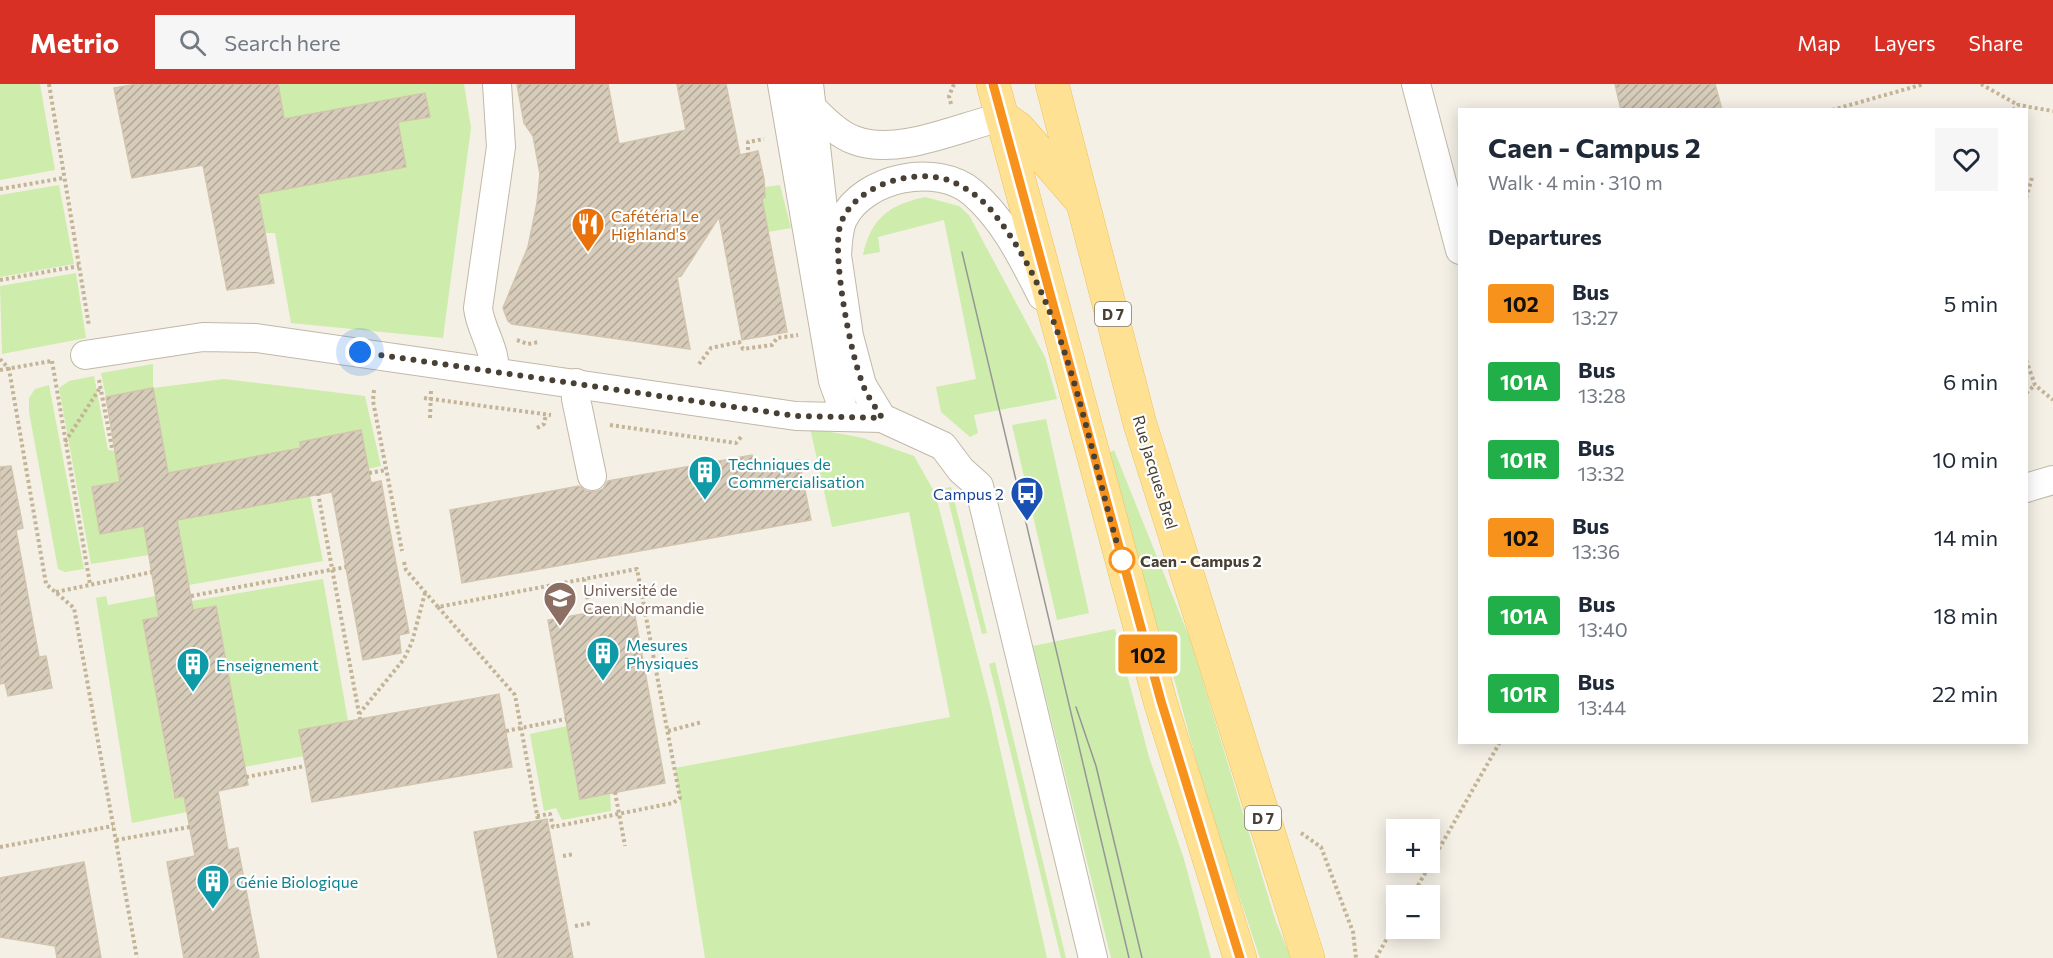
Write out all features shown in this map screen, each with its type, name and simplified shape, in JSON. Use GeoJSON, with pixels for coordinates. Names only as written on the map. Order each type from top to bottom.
{"type":"FeatureCollection","features":[{"type":"Feature","properties":{"kind":"main road"},"geometry":{"type":"LineString","coordinates":[[993,84],[1161,701],[1240,958]]}},
{"type":"Feature","properties":{"kind":"main road","name":"Rue Jacques Brel"},"geometry":{"type":"LineString","coordinates":[[1053,84],[1140,424],[1308,958]]}},
{"type":"Feature","properties":{"kind":"main road"},"geometry":{"type":"LineString","coordinates":[[1002,117],[1018,128],[1085,205]]}},
{"type":"Feature","properties":{"kind":"street"},"geometry":{"type":"LineString","coordinates":[[494,371],[495,362],[481,326],[478,308],[501,147],[497,84]]}},
{"type":"Feature","properties":{"kind":"street"},"geometry":{"type":"LineString","coordinates":[[782,84],[833,381],[846,417]]}},
{"type":"Feature","properties":{"kind":"street"},"geometry":{"type":"LineString","coordinates":[[1416,84],[1458,242]]}},
{"type":"Feature","properties":{"kind":"street"},"geometry":{"type":"LineString","coordinates":[[809,95],[823,209],[837,255],[857,368],[862,385],[882,418]]}},
{"type":"Feature","properties":{"kind":"street"},"geometry":{"type":"LineString","coordinates":[[809,95],[847,136],[873,144],[914,142],[1002,117]]}},
{"type":"Feature","properties":{"kind":"street"},"geometry":{"type":"LineString","coordinates":[[837,255],[844,217],[868,191],[903,179],[945,179],[971,191],[994,214],[1017,246],[1060,333]]}},
{"type":"Feature","properties":{"kind":"street"},"geometry":{"type":"LineString","coordinates":[[91,353],[222,335],[291,342],[796,416],[882,418],[943,446],[962,470],[979,486],[1093,958]]}},
{"type":"Feature","properties":{"kind":"street"},"geometry":{"type":"LineString","coordinates":[[576,383],[576,399],[592,476]]}},
{"type":"Feature","properties":{"kind":"street"},"geometry":{"type":"LineString","coordinates":[[962,470],[959,489],[1009,677],[1074,958]]}},
{"type":"Feature","properties":{"kind":"street"},"geometry":{"type":"LineString","coordinates":[[2028,487],[2053,480]]}},
{"type":"Feature","properties":{"kind":"path"},"geometry":{"type":"LineString","coordinates":[[49,84],[91,353],[112,448],[115,447]]}},
{"type":"Feature","properties":{"kind":"path"},"geometry":{"type":"LineString","coordinates":[[951,101],[954,84]]}},
{"type":"Feature","properties":{"kind":"path"},"geometry":{"type":"LineString","coordinates":[[1839,108],[1924,84]]}},
{"type":"Feature","properties":{"kind":"path"},"geometry":{"type":"LineString","coordinates":[[1981,84],[2018,105],[2053,111]]}},
{"type":"Feature","properties":{"kind":"path"},"geometry":{"type":"LineString","coordinates":[[2015,108],[2018,105]]}},
{"type":"Feature","properties":{"kind":"path"},"geometry":{"type":"LineString","coordinates":[[0,189],[64,178]]}},
{"type":"Feature","properties":{"kind":"path"},"geometry":{"type":"LineString","coordinates":[[2028,191],[2032,178]]}},
{"type":"Feature","properties":{"kind":"path"},"geometry":{"type":"LineString","coordinates":[[0,280],[79,266]]}},
{"type":"Feature","properties":{"kind":"path"},"geometry":{"type":"LineString","coordinates":[[699,364],[711,348],[740,342],[743,349],[772,345],[777,338],[804,334]]}},
{"type":"Feature","properties":{"kind":"path"},"geometry":{"type":"LineString","coordinates":[[0,370],[91,353]]}},
{"type":"Feature","properties":{"kind":"path"},"geometry":{"type":"LineString","coordinates":[[0,359],[9,369],[46,584],[74,608],[137,958]]}},
{"type":"Feature","properties":{"kind":"path"},"geometry":{"type":"LineString","coordinates":[[52,361],[90,584]]}},
{"type":"Feature","properties":{"kind":"path"},"geometry":{"type":"LineString","coordinates":[[2028,366],[2035,385],[2053,400]]}},
{"type":"Feature","properties":{"kind":"path"},"geometry":{"type":"LineString","coordinates":[[2028,391],[2035,385]]}},
{"type":"Feature","properties":{"kind":"path"},"geometry":{"type":"LineString","coordinates":[[65,442],[100,387]]}},
{"type":"Feature","properties":{"kind":"path"},"geometry":{"type":"LineString","coordinates":[[430,418],[432,389]]}},
{"type":"Feature","properties":{"kind":"path"},"geometry":{"type":"LineString","coordinates":[[374,390],[373,401],[402,551]]}},
{"type":"Feature","properties":{"kind":"path"},"geometry":{"type":"LineString","coordinates":[[424,398],[546,415]]}},
{"type":"Feature","properties":{"kind":"path"},"geometry":{"type":"LineString","coordinates":[[537,428],[544,424],[545,405]]}},
{"type":"Feature","properties":{"kind":"path"},"geometry":{"type":"LineString","coordinates":[[608,425],[736,443],[740,439],[740,430]]}},
{"type":"Feature","properties":{"kind":"path"},"geometry":{"type":"LineString","coordinates":[[369,474],[386,470]]}},
{"type":"Feature","properties":{"kind":"path"},"geometry":{"type":"LineString","coordinates":[[318,493],[359,716],[404,659],[412,642],[425,592]]}},
{"type":"Feature","properties":{"kind":"path"},"geometry":{"type":"LineString","coordinates":[[404,562],[406,570],[438,607],[515,695],[538,818],[550,814],[553,827],[672,803],[680,798],[637,569],[438,607]]}},
{"type":"Feature","properties":{"kind":"path"},"geometry":{"type":"LineString","coordinates":[[191,596],[346,567]]}},
{"type":"Feature","properties":{"kind":"path"},"geometry":{"type":"LineString","coordinates":[[55,592],[152,572]]}},
{"type":"Feature","properties":{"kind":"path"},"geometry":{"type":"LineString","coordinates":[[584,579],[590,613]]}},
{"type":"Feature","properties":{"kind":"path"},"geometry":{"type":"LineString","coordinates":[[642,596],[677,593]]}},
{"type":"Feature","properties":{"kind":"path"},"geometry":{"type":"LineString","coordinates":[[640,645],[652,644]]}},
{"type":"Feature","properties":{"kind":"path"},"geometry":{"type":"LineString","coordinates":[[656,666],[690,659]]}},
{"type":"Feature","properties":{"kind":"path"},"geometry":{"type":"LineString","coordinates":[[506,730],[566,719]]}},
{"type":"Feature","properties":{"kind":"path"},"geometry":{"type":"LineString","coordinates":[[668,732],[702,722]]}},
{"type":"Feature","properties":{"kind":"path"},"geometry":{"type":"LineString","coordinates":[[1418,885],[1499,744]]}},
{"type":"Feature","properties":{"kind":"path"},"geometry":{"type":"LineString","coordinates":[[246,777],[305,766]]}},
{"type":"Feature","properties":{"kind":"path"},"geometry":{"type":"LineString","coordinates":[[615,792],[625,846]]}},
{"type":"Feature","properties":{"kind":"path"},"geometry":{"type":"LineString","coordinates":[[0,847],[113,826]]}},
{"type":"Feature","properties":{"kind":"path"},"geometry":{"type":"LineString","coordinates":[[116,840],[190,827]]}},
{"type":"Feature","properties":{"kind":"path"},"geometry":{"type":"LineString","coordinates":[[1295,828],[1321,847],[1353,932],[1356,958]]}},
{"type":"Feature","properties":{"kind":"path"},"geometry":{"type":"LineString","coordinates":[[563,856],[574,855]]}},
{"type":"Feature","properties":{"kind":"path"},"geometry":{"type":"LineString","coordinates":[[575,926],[591,923]]}},
{"type":"Feature","properties":{"kind":"path"},"geometry":{"type":"LineString","coordinates":[[1376,958],[1387,939]]}},
{"type":"Feature","properties":{"kind":"green space"},"geometry":{"type":"Polygon","coordinates":[[[0,84],[40,84],[55,170],[0,180],[0,84]]]}},
{"type":"Feature","properties":{"kind":"green space"},"geometry":{"type":"Polygon","coordinates":[[[278,84],[464,84],[471,128],[443,338],[291,323],[275,233],[265,233],[255,179],[406,167],[394,99],[284,119],[278,84]]]}},
{"type":"Feature","properties":{"kind":"green space"},"geometry":{"type":"Polygon","coordinates":[[[59,185],[74,264],[0,277],[0,195],[59,185]]]}},
{"type":"Feature","properties":{"kind":"green space"},"geometry":{"type":"Polygon","coordinates":[[[780,185],[791,228],[768,232],[762,199],[765,197],[765,187],[780,185]]]}},
{"type":"Feature","properties":{"kind":"green space"},"geometry":{"type":"Polygon","coordinates":[[[925,197],[959,206],[969,215],[1045,357],[1057,399],[974,415],[978,433],[970,437],[941,412],[936,387],[976,379],[944,220],[878,237],[880,252],[863,255],[871,231],[884,215],[901,204],[925,197]]]}},
{"type":"Feature","properties":{"kind":"green space"},"geometry":{"type":"Polygon","coordinates":[[[76,273],[86,338],[2,354],[0,286],[76,273]]]}},
{"type":"Feature","properties":{"kind":"green space"},"geometry":{"type":"Polygon","coordinates":[[[153,364],[153,388],[224,379],[365,396],[381,466],[368,469],[360,431],[301,442],[301,448],[160,474],[153,389],[106,397],[101,373],[153,364]]]}},
{"type":"Feature","properties":{"kind":"green space"},"geometry":{"type":"Polygon","coordinates":[[[94,376],[108,450],[115,451],[135,479],[92,487],[100,533],[144,526],[149,555],[91,564],[59,388],[69,381],[94,376]]]}},
{"type":"Feature","properties":{"kind":"green space"},"geometry":{"type":"Polygon","coordinates":[[[49,385],[84,569],[65,572],[58,569],[29,412],[29,398],[35,389],[49,385]]]}},
{"type":"Feature","properties":{"kind":"green space"},"geometry":{"type":"Polygon","coordinates":[[[1046,419],[1089,613],[1057,620],[1012,425],[1046,419]]]}},
{"type":"Feature","properties":{"kind":"green space"},"geometry":{"type":"Polygon","coordinates":[[[810,428],[863,438],[914,456],[935,493],[990,704],[1047,958],[705,958],[675,768],[950,717],[909,512],[832,527],[810,428]]]}},
{"type":"Feature","properties":{"kind":"green space"},"geometry":{"type":"Polygon","coordinates":[[[1114,450],[1190,639],[1276,922],[1291,958],[1260,958],[1208,804],[1175,682],[1140,579],[1108,454],[1114,450]]]}},
{"type":"Feature","properties":{"kind":"green space"},"geometry":{"type":"Polygon","coordinates":[[[951,487],[987,633],[982,634],[945,488],[951,487]]]}},
{"type":"Feature","properties":{"kind":"green space"},"geometry":{"type":"Polygon","coordinates":[[[310,496],[323,561],[189,585],[177,520],[310,496]]]}},
{"type":"Feature","properties":{"kind":"green space"},"geometry":{"type":"Polygon","coordinates":[[[323,579],[348,721],[299,730],[304,756],[244,767],[216,606],[193,610],[192,601],[323,579]]]}},
{"type":"Feature","properties":{"kind":"green space"},"geometry":{"type":"Polygon","coordinates":[[[106,596],[108,605],[156,596],[159,616],[143,620],[174,798],[185,797],[187,812],[132,823],[96,598],[106,596]]]}},
{"type":"Feature","properties":{"kind":"green space"},"geometry":{"type":"Polygon","coordinates":[[[1115,629],[1149,757],[1183,856],[1211,958],[1111,958],[1033,646],[1115,629]]]}},
{"type":"Feature","properties":{"kind":"green space"},"geometry":{"type":"Polygon","coordinates":[[[995,662],[1066,958],[1061,958],[989,664],[995,662]]]}},
{"type":"Feature","properties":{"kind":"green space"},"geometry":{"type":"Polygon","coordinates":[[[567,726],[610,793],[611,811],[562,820],[556,808],[544,811],[530,734],[567,726]]]}},
{"type":"Feature","properties":{"kind":"building"},"geometry":{"type":"Polygon","coordinates":[[[137,84],[278,84],[284,119],[425,93],[430,117],[398,122],[406,167],[258,194],[274,283],[227,290],[203,165],[132,178],[114,88],[137,84]]]}},
{"type":"Feature","properties":{"kind":"building"},"geometry":{"type":"Polygon","coordinates":[[[517,84],[608,84],[619,144],[686,130],[677,84],[726,84],[740,155],[758,151],[764,179],[765,197],[762,199],[787,332],[742,340],[719,217],[681,276],[677,277],[690,349],[512,324],[508,321],[503,308],[528,247],[540,174],[533,136],[524,123],[517,84]]]}},
{"type":"Feature","properties":{"kind":"building"},"geometry":{"type":"Polygon","coordinates":[[[1615,84],[1715,84],[1721,108],[1621,108],[1615,84]]]}},
{"type":"Feature","properties":{"kind":"building"},"geometry":{"type":"Polygon","coordinates":[[[153,388],[168,473],[301,448],[300,442],[361,430],[371,483],[381,481],[409,633],[399,635],[401,653],[363,660],[332,492],[177,520],[193,610],[216,606],[248,785],[218,791],[228,850],[238,848],[259,958],[184,958],[167,862],[195,856],[184,796],[175,798],[143,620],[159,617],[144,526],[100,534],[92,487],[120,482],[106,397],[153,388]]]}},
{"type":"Feature","properties":{"kind":"building"},"geometry":{"type":"Polygon","coordinates":[[[752,455],[755,467],[799,460],[811,520],[462,583],[450,510],[579,486],[586,491],[595,492],[603,489],[608,481],[752,455]]]}},
{"type":"Feature","properties":{"kind":"building"},"geometry":{"type":"Polygon","coordinates":[[[11,466],[23,528],[16,530],[39,657],[46,656],[52,688],[8,696],[5,683],[0,684],[0,467],[11,466]]]}},
{"type":"Feature","properties":{"kind":"building","name":"Mesures Physiques"},"geometry":{"type":"Polygon","coordinates":[[[633,605],[665,783],[580,799],[548,620],[633,605]]]}},
{"type":"Feature","properties":{"kind":"building"},"geometry":{"type":"Polygon","coordinates":[[[499,694],[512,767],[312,802],[299,730],[499,694]]]}},
{"type":"Feature","properties":{"kind":"building"},"geometry":{"type":"Polygon","coordinates":[[[547,819],[573,958],[498,958],[474,832],[547,819]]]}},
{"type":"Feature","properties":{"kind":"building"},"geometry":{"type":"Polygon","coordinates":[[[84,862],[101,958],[57,958],[55,946],[0,937],[0,878],[84,862]]]}},
{"type":"Feature","properties":{"kind":"tram line"},"geometry":{"type":"LineString","coordinates":[[962,252],[1129,958]]}},
{"type":"Feature","properties":{"kind":"tram line"},"geometry":{"type":"LineString","coordinates":[[1076,707],[1096,766],[1142,958]]}},
{"type":"Feature","properties":{"kind":"bus line","name":"102"},"geometry":{"type":"LineString","coordinates":[[993,84],[1161,701],[1240,958]]}},
{"type":"Feature","properties":{"kind":"place","name":"Cafétéria Le Highland's"},"geometry":{"type":"Point","coordinates":[588,253]}},
{"type":"Feature","properties":{"kind":"place","name":"Techniques de Commercialisation"},"geometry":{"type":"Point","coordinates":[705,501]}},
{"type":"Feature","properties":{"kind":"place","name":"Campus 2"},"geometry":{"type":"Point","coordinates":[1027,522]}},
{"type":"Feature","properties":{"kind":"place","name":"Caen - Campus 2"},"geometry":{"type":"Point","coordinates":[1122,560]}},
{"type":"Feature","properties":{"kind":"place","name":"Université de Caen Normandie"},"geometry":{"type":"Point","coordinates":[560,627]}},
{"type":"Feature","properties":{"kind":"place","name":"Mesures Physiques"},"geometry":{"type":"Point","coordinates":[603,682]}},
{"type":"Feature","properties":{"kind":"place","name":"Enseignement"},"geometry":{"type":"Point","coordinates":[193,693]}},
{"type":"Feature","properties":{"kind":"place","name":"Génie Biologique"},"geometry":{"type":"Point","coordinates":[213,910]}},
{"type":"Feature","properties":{"kind":"route"},"geometry":{"type":"LineString","coordinates":[[360,352],[796,416],[882,418],[862,385],[849,336],[837,255],[840,226],[851,207],[868,191],[879,186],[918,177],[945,179],[971,191],[994,214],[1017,246],[1060,333],[1122,560]]}}]}
